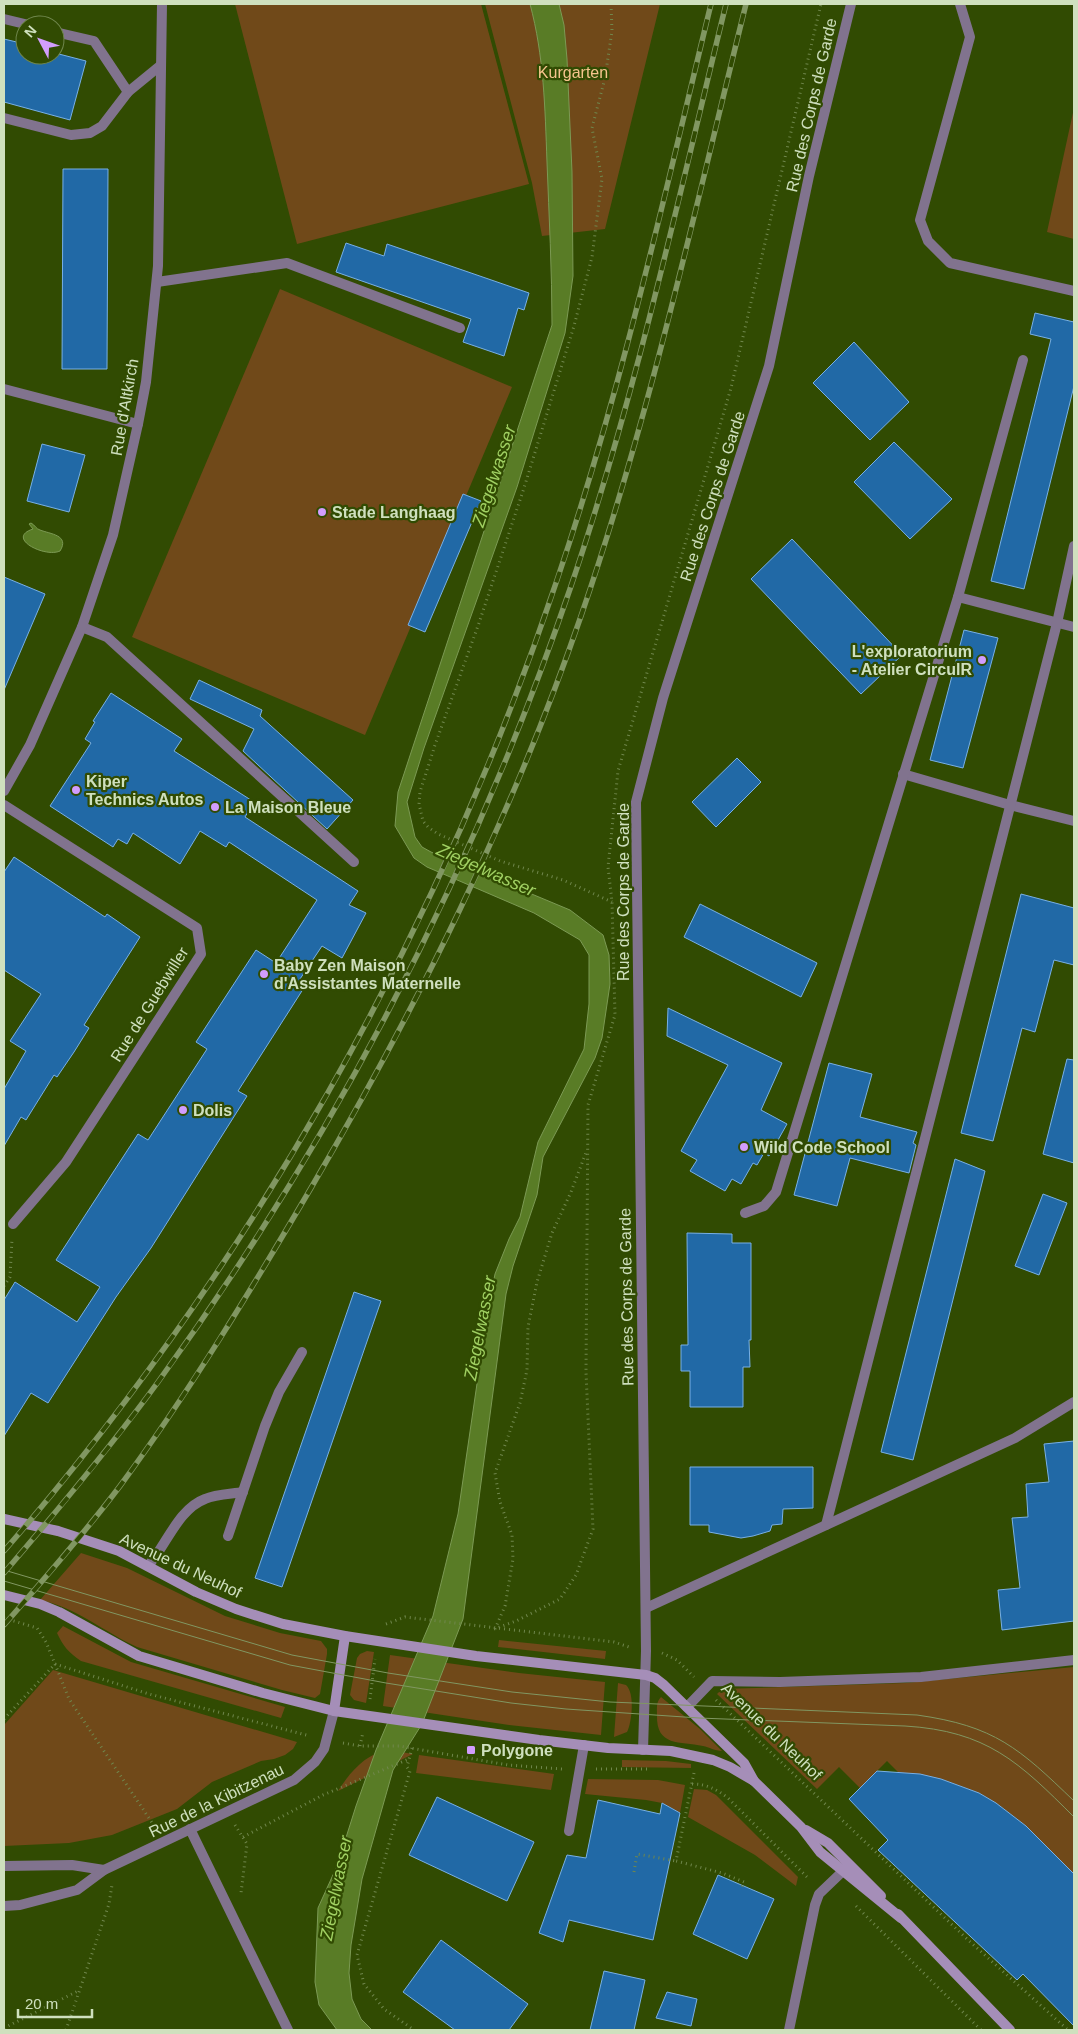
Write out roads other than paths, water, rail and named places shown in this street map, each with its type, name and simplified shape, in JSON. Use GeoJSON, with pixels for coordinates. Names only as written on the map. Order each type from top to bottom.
{"type":"FeatureCollection","features":[{"type":"Feature","properties":{"kind":"street","name":"Rue d'Altkirch"},"geometry":{"type":"LineString","coordinates":[[4,791],[30,745],[82,627],[113,535],[138,424],[146,382],[158,266],[162,4]]}},
{"type":"Feature","properties":{"kind":"street","name":"Rue des Corps de Garde"},"geometry":{"type":"LineString","coordinates":[[643,1750],[646,1608],[636,802],[663,698],[769,366],[809,176],[851,4]]}},
{"type":"Feature","properties":{"kind":"street"},"geometry":{"type":"LineString","coordinates":[[960,4],[970,37],[920,220],[925,234],[928,241],[950,263],[1074,291]]}},
{"type":"Feature","properties":{"kind":"street"},"geometry":{"type":"LineString","coordinates":[[65,34],[94,41],[128,92]]}},
{"type":"Feature","properties":{"kind":"street"},"geometry":{"type":"LineString","coordinates":[[4,118],[71,135],[90,133],[102,126],[128,92],[161,65]]}},
{"type":"Feature","properties":{"kind":"street"},"geometry":{"type":"LineString","coordinates":[[157,282],[287,263],[460,328]]}},
{"type":"Feature","properties":{"kind":"street"},"geometry":{"type":"LineString","coordinates":[[745,1213],[764,1206],[776,1192],[958,597],[1023,360]]}},
{"type":"Feature","properties":{"kind":"street"},"geometry":{"type":"LineString","coordinates":[[4,389],[138,424]]}},
{"type":"Feature","properties":{"kind":"street"},"geometry":{"type":"LineString","coordinates":[[826,1525],[1057,623],[1074,546]]}},
{"type":"Feature","properties":{"kind":"street"},"geometry":{"type":"LineString","coordinates":[[958,597],[1074,627]]}},
{"type":"Feature","properties":{"kind":"street"},"geometry":{"type":"LineString","coordinates":[[82,627],[107,637],[354,862]]}},
{"type":"Feature","properties":{"kind":"street"},"geometry":{"type":"LineString","coordinates":[[903,774],[1010,805],[1074,821]]}},
{"type":"Feature","properties":{"kind":"street","name":"Rue de Guebwiller"},"geometry":{"type":"LineString","coordinates":[[4,805],[197,928],[201,954],[66,1162],[13,1224]]}},
{"type":"Feature","properties":{"kind":"street"},"geometry":{"type":"LineString","coordinates":[[228,1536],[265,1426],[280,1392],[302,1352]]}},
{"type":"Feature","properties":{"kind":"street"},"geometry":{"type":"LineString","coordinates":[[646,1608],[1015,1438],[1074,1402]]}},
{"type":"Feature","properties":{"kind":"street"},"geometry":{"type":"LineString","coordinates":[[148,1566],[191,1507],[205,1499],[243,1492]]}},
{"type":"Feature","properties":{"kind":"street","name":"Avenue du Neuhof"},"geometry":{"type":"LineString","coordinates":[[4,1519],[58,1531],[119,1551],[196,1592],[236,1609],[282,1624],[345,1636],[476,1656],[646,1674],[664,1685],[744,1763],[754,1782]]}},
{"type":"Feature","properties":{"kind":"street","name":"Avenue du Neuhof"},"geometry":{"type":"LineString","coordinates":[[4,1595],[40,1604],[59,1612],[139,1656],[263,1693],[334,1710],[489,1734],[697,1755],[730,1767],[754,1782],[802,1827],[820,1852],[842,1872],[901,1918]]}},
{"type":"Feature","properties":{"kind":"street"},"geometry":{"type":"LineString","coordinates":[[334,1710],[345,1636]]}},
{"type":"Feature","properties":{"kind":"street"},"geometry":{"type":"LineString","coordinates":[[686,1706],[712,1681],[780,1682],[921,1677],[1074,1660]]}},
{"type":"Feature","properties":{"kind":"street","name":"Rue de la Kibitzenau"},"geometry":{"type":"LineString","coordinates":[[4,1906],[20,1905],[76,1890],[104,1870],[294,1780],[315,1762],[324,1748],[334,1710]]}},
{"type":"Feature","properties":{"kind":"street"},"geometry":{"type":"LineString","coordinates":[[569,1831],[584,1745]]}},
{"type":"Feature","properties":{"kind":"street","name":"Avenue du Neuhof"},"geometry":{"type":"LineString","coordinates":[[802,1827],[828,1843],[1010,2030]]}},
{"type":"Feature","properties":{"kind":"street"},"geometry":{"type":"LineString","coordinates":[[190,1829],[288,2030]]}},
{"type":"Feature","properties":{"kind":"street"},"geometry":{"type":"LineString","coordinates":[[4,1866],[72,1865],[104,1870]]}},
{"type":"Feature","properties":{"kind":"street"},"geometry":{"type":"LineString","coordinates":[[789,2030],[815,1905],[819,1894],[842,1872]]}},
{"type":"Feature","properties":{"kind":"water","name":"Ziegelwasser"},"geometry":{"type":"Polygon","coordinates":[[[530,4],[559,4],[564,25],[572,172],[573,276],[565,333],[517,487],[424,748],[407,802],[415,837],[422,847],[570,910],[603,935],[609,955],[610,984],[602,1038],[595,1058],[543,1157],[537,1195],[513,1266],[506,1294],[463,1619],[422,1724],[393,1770],[362,1879],[351,1945],[349,1973],[352,1999],[361,2019],[372,2030],[337,2030],[319,2005],[315,1982],[318,1908],[337,1866],[376,1750],[433,1616],[458,1514],[487,1315],[495,1274],[520,1217],[538,1142],[584,1049],[589,1004],[589,955],[580,940],[534,913],[427,867],[414,858],[395,826],[398,792],[552,325],[544,102],[541,63],[530,4]]]}},
{"type":"Feature","properties":{"kind":"water"},"geometry":{"type":"Polygon","coordinates":[[[31,523],[39,529],[61,538],[62,546],[60,551],[46,552],[25,542],[23,537],[33,529],[29,524],[31,523]]]}},
{"type":"Feature","properties":{"kind":"tram line"},"geometry":{"type":"LineString","coordinates":[[4,1570],[292,1655],[388,1673],[512,1692],[610,1702],[917,1715],[944,1720],[967,1726],[1004,1742],[1021,1753],[1074,1801]]}},
{"type":"Feature","properties":{"kind":"tram line"},"geometry":{"type":"LineString","coordinates":[[4,1581],[290,1665],[511,1703],[566,1709],[699,1718],[905,1726],[934,1729],[980,1742],[1000,1753],[1036,1780],[1074,1817]]}},
{"type":"Feature","properties":{"kind":"railway"},"geometry":{"type":"LineString","coordinates":[[4,1551],[93,1443],[177,1330],[255,1213],[328,1093],[394,969],[455,842],[509,712],[557,580],[580,509],[640,294],[711,4]]}},
{"type":"Feature","properties":{"kind":"railway"},"geometry":{"type":"LineString","coordinates":[[4,1573],[121,1431],[158,1382],[222,1290],[283,1196],[340,1099],[394,1001],[443,901],[489,799],[532,695],[570,589],[593,517],[635,372],[673,225],[726,4]]}},
{"type":"Feature","properties":{"kind":"railway"},"geometry":{"type":"LineString","coordinates":[[4,1625],[78,1539],[120,1486],[171,1414],[243,1302],[311,1188],[389,1050],[460,909],[493,837],[554,691],[606,541],[650,389],[690,235],[746,4]]}},
{"type":"Feature","properties":{"kind":"place","name":"Stade Langhaag"},"geometry":{"type":"Point","coordinates":[322,512]}},
{"type":"Feature","properties":{"kind":"place","name":"L'exploratorium - Atelier CirculR"},"geometry":{"type":"Point","coordinates":[982,660]}},
{"type":"Feature","properties":{"kind":"place","name":"Kiper Technics Autos"},"geometry":{"type":"Point","coordinates":[76,790]}},
{"type":"Feature","properties":{"kind":"place","name":"La Maison Bleue"},"geometry":{"type":"Point","coordinates":[215,807]}},
{"type":"Feature","properties":{"kind":"place","name":"Baby Zen Maison d'Assistantes Maternelle"},"geometry":{"type":"Point","coordinates":[264,974]}},
{"type":"Feature","properties":{"kind":"place","name":"Dolis"},"geometry":{"type":"Point","coordinates":[183,1110]}},
{"type":"Feature","properties":{"kind":"place","name":"Wild Code School"},"geometry":{"type":"Point","coordinates":[744,1147]}},
{"type":"Feature","properties":{"kind":"place","name":"Polygone"},"geometry":{"type":"Point","coordinates":[471,1750]}},
{"type":"Feature","properties":{"kind":"park label","name":"Kurgarten"},"geometry":{"type":"Point","coordinates":[573,72]}}]}
